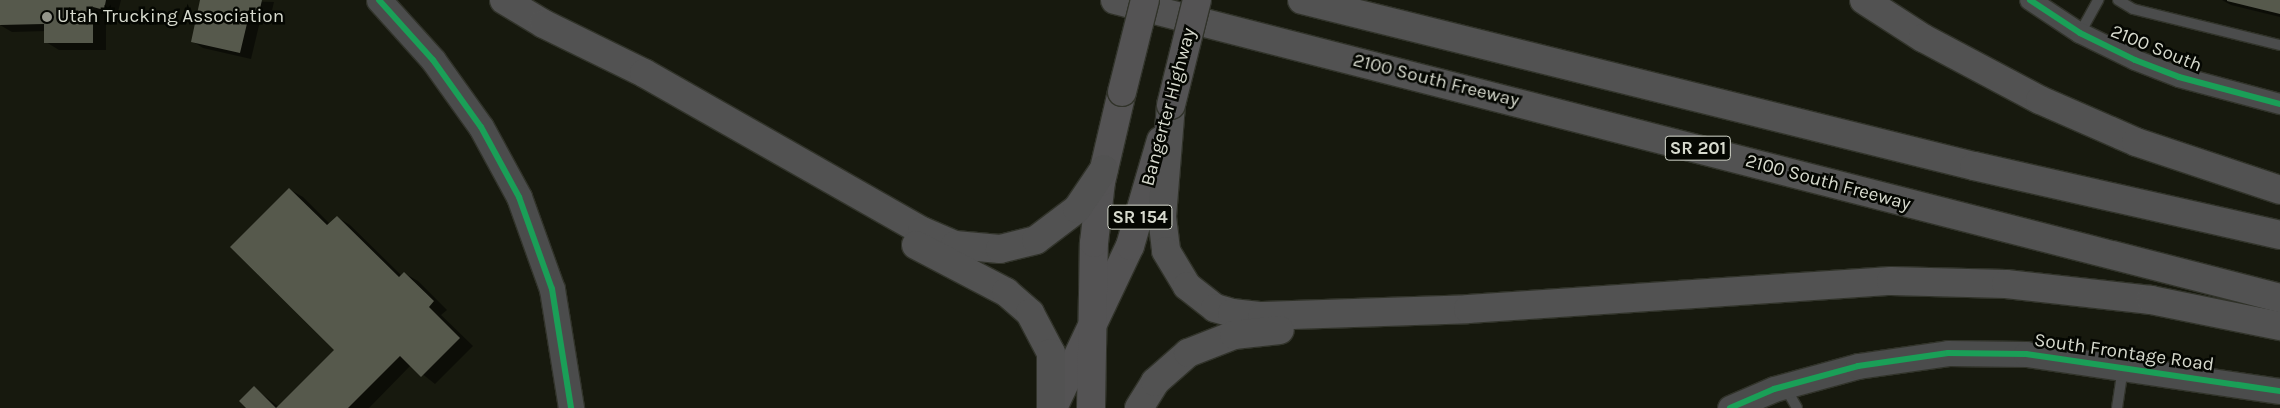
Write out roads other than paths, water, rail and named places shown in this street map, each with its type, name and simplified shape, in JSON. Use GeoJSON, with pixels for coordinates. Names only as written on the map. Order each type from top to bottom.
{"type":"FeatureCollection","features":[{"type":"Feature","properties":{"kind":"highway"},"geometry":{"type":"LineString","coordinates":[[504,0],[544,24],[644,73],[922,231],[962,246],[1000,249],[1042,237],[1077,210],[1104,169]]}},
{"type":"Feature","properties":{"kind":"highway","name":"2100 South Freeway"},"geometry":{"type":"LineString","coordinates":[[1115,0],[2280,298]]}},
{"type":"Feature","properties":{"kind":"highway","name":"Bangerter Highway"},"geometry":{"type":"LineString","coordinates":[[1091,408],[1094,243],[1104,169],[1145,0]]}},
{"type":"Feature","properties":{"kind":"highway","name":"Bangerter Highway"},"geometry":{"type":"LineString","coordinates":[[1052,408],[1130,246],[1171,105],[1197,0]]}},
{"type":"Feature","properties":{"kind":"highway","name":"SR 201"},"geometry":{"type":"LineString","coordinates":[[1302,0],[1974,166],[2280,235]]}},
{"type":"Feature","properties":{"kind":"highway"},"geometry":{"type":"LineString","coordinates":[[1864,0],[1931,43],[2040,100],[2136,142],[2280,190]]}},
{"type":"Feature","properties":{"kind":"highway"},"geometry":{"type":"LineString","coordinates":[[644,73],[930,253],[1006,292],[1020,303],[1039,326],[1051,353],[1052,408]]}},
{"type":"Feature","properties":{"kind":"highway"},"geometry":{"type":"LineString","coordinates":[[1171,105],[1163,236],[1176,272],[1200,298],[1215,308],[1232,313],[1262,316],[1468,309],[1891,280],[2006,284],[2151,300],[2280,326]]}},
{"type":"Feature","properties":{"kind":"highway"},"geometry":{"type":"LineString","coordinates":[[1138,408],[1155,382],[1173,363],[1207,344],[1234,335],[1424,323],[1468,309]]}},
{"type":"Feature","properties":{"kind":"street"},"geometry":{"type":"LineString","coordinates":[[379,0],[433,60],[481,126],[519,197],[552,289],[571,408]]}},
{"type":"Feature","properties":{"kind":"street","name":"2100 South"},"geometry":{"type":"LineString","coordinates":[[2030,0],[2080,33],[2179,77],[2280,104]]}},
{"type":"Feature","properties":{"kind":"street","name":"South Frontage Road"},"geometry":{"type":"LineString","coordinates":[[1730,408],[1784,386],[1858,366],[1948,354],[2026,354],[2280,391]]}},
{"type":"Feature","properties":{"kind":"lane"},"geometry":{"type":"LineString","coordinates":[[2080,33],[2098,0]]}},
{"type":"Feature","properties":{"kind":"lane"},"geometry":{"type":"LineString","coordinates":[[2118,0],[2133,9],[2280,46]]}},
{"type":"Feature","properties":{"kind":"lane"},"geometry":{"type":"LineString","coordinates":[[2117,408],[2123,368]]}},
{"type":"Feature","properties":{"kind":"lane"},"geometry":{"type":"LineString","coordinates":[[1784,386],[1797,408]]}},
{"type":"Feature","properties":{"kind":"place","name":"Utah Trucking Association"},"geometry":{"type":"Point","coordinates":[47,17]}}]}
